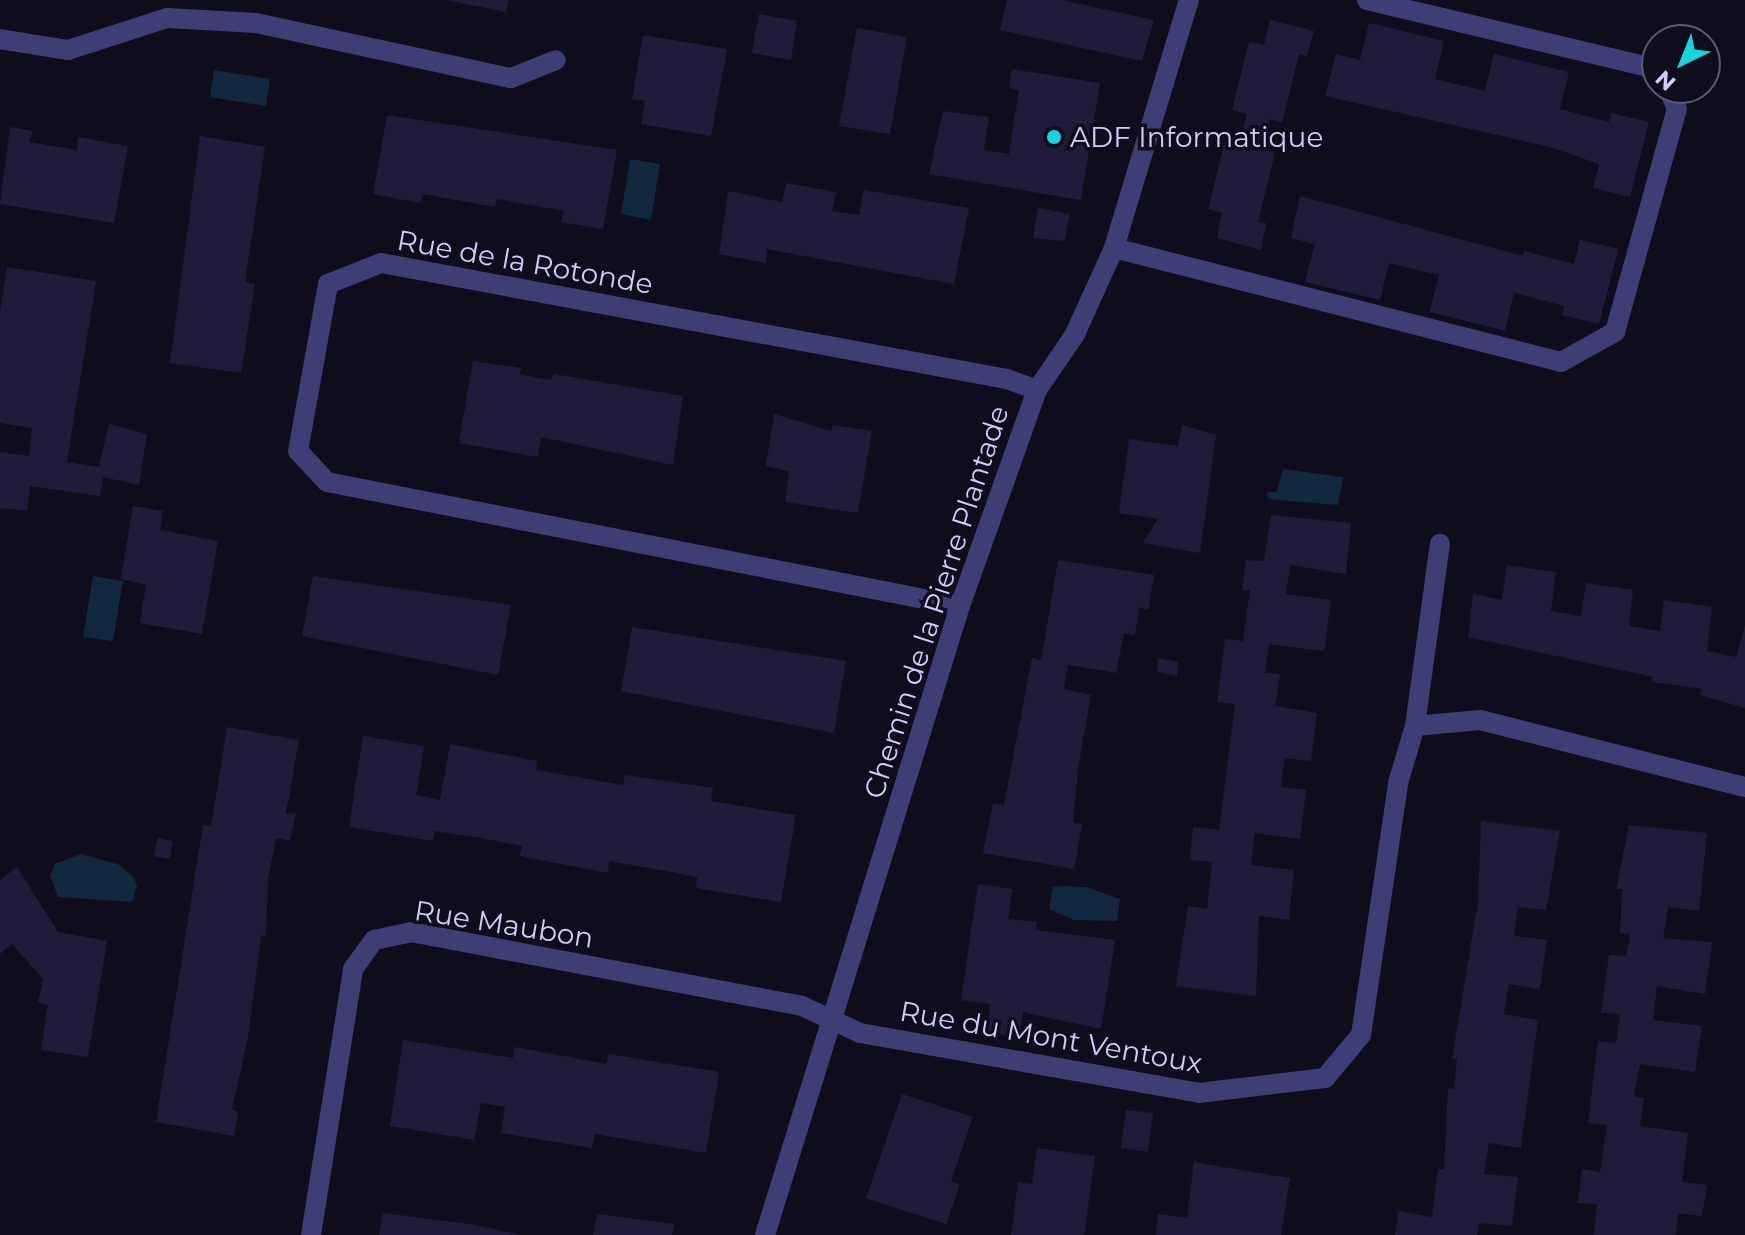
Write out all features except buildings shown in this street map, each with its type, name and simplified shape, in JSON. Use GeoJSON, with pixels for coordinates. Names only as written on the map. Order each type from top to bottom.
{"type":"FeatureCollection","features":[{"type":"Feature","properties":{"kind":"street","name":"Chemin de la Pierre Plantade"},"geometry":{"type":"LineString","coordinates":[[765,1235],[830,1017],[960,606],[1037,390],[1075,334],[1114,248],[1189,0]]}},
{"type":"Feature","properties":{"kind":"street"},"geometry":{"type":"LineString","coordinates":[[1367,0],[1641,65]]}},
{"type":"Feature","properties":{"kind":"street"},"geometry":{"type":"LineString","coordinates":[[0,39],[68,50],[167,18],[256,23],[511,78],[556,60]]}},
{"type":"Feature","properties":{"kind":"street"},"geometry":{"type":"LineString","coordinates":[[1114,248],[1561,362],[1615,332],[1677,109],[1675,104]]}},
{"type":"Feature","properties":{"kind":"street","name":"Rue de la Rotonde"},"geometry":{"type":"LineString","coordinates":[[960,606],[327,482],[298,451],[328,284],[381,263],[1007,379],[1037,390]]}},
{"type":"Feature","properties":{"kind":"street","name":"Rue du Mont Ventoux"},"geometry":{"type":"LineString","coordinates":[[830,1017],[860,1033],[1199,1093],[1325,1078],[1361,1035],[1398,783],[1415,726],[1440,544]]}},
{"type":"Feature","properties":{"kind":"street"},"geometry":{"type":"LineString","coordinates":[[1415,726],[1480,720],[1745,787]]}},
{"type":"Feature","properties":{"kind":"street","name":"Rue Maubon"},"geometry":{"type":"LineString","coordinates":[[311,1235],[353,969],[374,940],[411,932],[802,1006],[830,1017]]}},
{"type":"Feature","properties":{"kind":"water"},"geometry":{"type":"Polygon","coordinates":[[[214,70],[270,79],[266,106],[210,97],[214,70]]]}},
{"type":"Feature","properties":{"kind":"water"},"geometry":{"type":"Polygon","coordinates":[[[630,159],[660,164],[651,220],[621,214],[630,159]]]}},
{"type":"Feature","properties":{"kind":"water"},"geometry":{"type":"Polygon","coordinates":[[[1283,469],[1343,477],[1338,505],[1268,499],[1267,492],[1277,492],[1283,469]]]}},
{"type":"Feature","properties":{"kind":"water"},"geometry":{"type":"Polygon","coordinates":[[[93,576],[123,581],[113,641],[83,637],[93,576]]]}},
{"type":"Feature","properties":{"kind":"water"},"geometry":{"type":"Polygon","coordinates":[[[81,854],[120,865],[133,877],[137,886],[132,902],[58,897],[50,875],[55,864],[81,854]]]}},
{"type":"Feature","properties":{"kind":"water"},"geometry":{"type":"Polygon","coordinates":[[[1053,886],[1086,887],[1120,899],[1117,921],[1074,920],[1049,909],[1053,886]]]}},
{"type":"Feature","properties":{"kind":"place","name":"ADF Informatique"},"geometry":{"type":"Point","coordinates":[1054,137]}}]}
